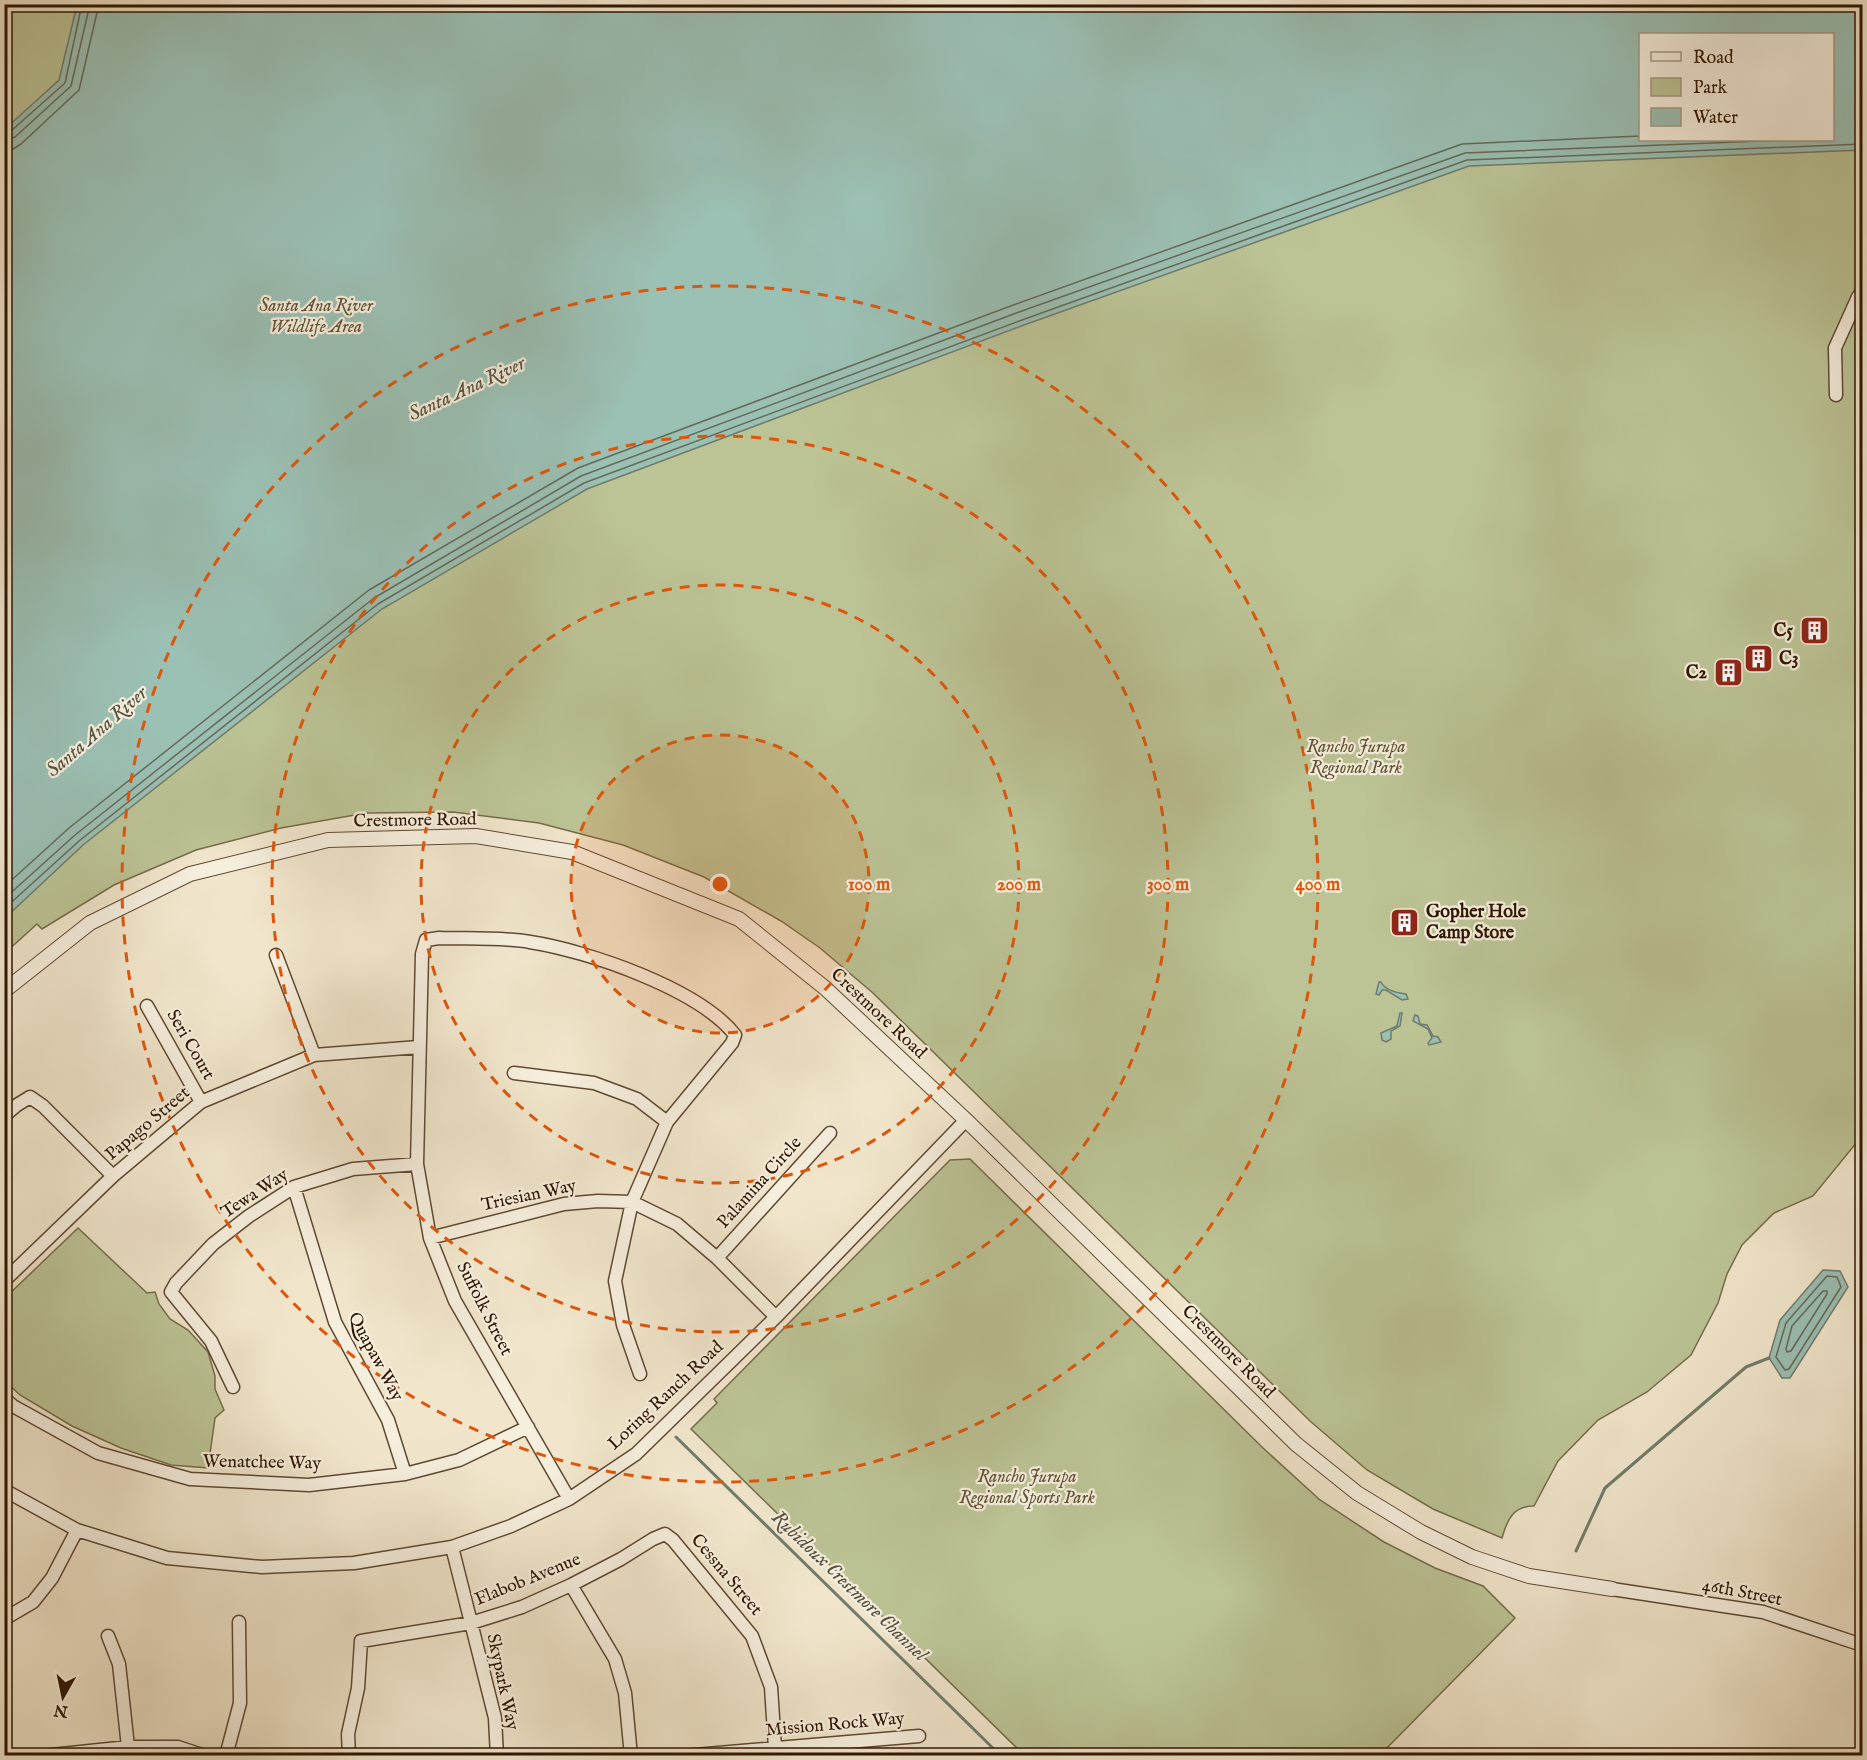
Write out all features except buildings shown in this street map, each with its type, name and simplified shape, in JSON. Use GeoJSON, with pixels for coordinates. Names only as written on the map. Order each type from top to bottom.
{"type":"FeatureCollection","features":[{"type":"Feature","properties":{"kind":"street"},"geometry":{"type":"LineString","coordinates":[[1836,395],[1835,348],[1858,297],[1863,291]]}},
{"type":"Feature","properties":{"kind":"street","name":"Crestmore Road"},"geometry":{"type":"LineString","coordinates":[[4,991],[90,923],[190,874],[328,840],[476,836],[572,852],[739,920],[825,988],[966,1120],[1296,1444],[1357,1493],[1421,1532],[1472,1557],[1529,1576],[1612,1589]]}},
{"type":"Feature","properties":{"kind":"street","name":"Suffolk Street"},"geometry":{"type":"LineString","coordinates":[[569,1498],[455,1301],[430,1239],[417,1164],[418,1047],[422,954],[426,940],[439,938],[530,942],[613,962],[696,1002],[726,1024],[735,1035],[732,1043],[667,1122]]}},
{"type":"Feature","properties":{"kind":"street"},"geometry":{"type":"LineString","coordinates":[[276,955],[314,1055]]}},
{"type":"Feature","properties":{"kind":"street","name":"Seri Court"},"geometry":{"type":"LineString","coordinates":[[147,1006],[201,1102]]}},
{"type":"Feature","properties":{"kind":"street","name":"Papago Street"},"geometry":{"type":"LineString","coordinates":[[4,1281],[113,1176],[201,1102],[314,1055],[418,1047]]}},
{"type":"Feature","properties":{"kind":"street"},"geometry":{"type":"LineString","coordinates":[[514,1073],[594,1083],[637,1099],[667,1122],[632,1202],[615,1281],[623,1325],[640,1374]]}},
{"type":"Feature","properties":{"kind":"street"},"geometry":{"type":"LineString","coordinates":[[4,1116],[30,1097],[43,1106],[113,1176]]}},
{"type":"Feature","properties":{"kind":"street","name":"Loring Ranch Road"},"geometry":{"type":"LineString","coordinates":[[4,1490],[77,1530],[167,1558],[262,1567],[354,1563],[452,1547],[511,1526],[569,1498],[636,1454],[776,1317],[966,1120]]}},
{"type":"Feature","properties":{"kind":"street","name":"Palamina Circle"},"geometry":{"type":"LineString","coordinates":[[717,1258],[830,1132]]}},
{"type":"Feature","properties":{"kind":"street","name":"Tewa Way"},"geometry":{"type":"LineString","coordinates":[[233,1386],[211,1341],[171,1292],[176,1283],[213,1244],[249,1216],[294,1187],[353,1169],[417,1164]]}},
{"type":"Feature","properties":{"kind":"street","name":"Quapaw Way"},"geometry":{"type":"LineString","coordinates":[[294,1187],[334,1322],[388,1420],[405,1474]]}},
{"type":"Feature","properties":{"kind":"street","name":"Triesian Way"},"geometry":{"type":"LineString","coordinates":[[430,1239],[564,1204],[598,1201],[632,1202],[677,1224],[717,1258],[776,1317]]}},
{"type":"Feature","properties":{"kind":"street"},"geometry":{"type":"LineString","coordinates":[[4,1417],[9,1402]]}},
{"type":"Feature","properties":{"kind":"street","name":"Wenatchee Way"},"geometry":{"type":"LineString","coordinates":[[9,1402],[98,1453],[190,1479],[309,1485],[405,1474],[459,1460],[528,1427]]}},
{"type":"Feature","properties":{"kind":"street"},"geometry":{"type":"LineString","coordinates":[[4,1619],[33,1602],[52,1578],[77,1530]]}},
{"type":"Feature","properties":{"kind":"street","name":"Flabob Avenue"},"geometry":{"type":"LineString","coordinates":[[349,1755],[348,1734],[358,1688],[361,1641],[471,1623],[522,1607],[571,1585],[665,1534]]}},
{"type":"Feature","properties":{"kind":"street","name":"Cessna Street"},"geometry":{"type":"LineString","coordinates":[[665,1534],[673,1540],[752,1636],[771,1688],[776,1748]]}},
{"type":"Feature","properties":{"kind":"street","name":"Skypark Way"},"geometry":{"type":"LineString","coordinates":[[452,1547],[495,1718],[497,1755]]}},
{"type":"Feature","properties":{"kind":"street"},"geometry":{"type":"LineString","coordinates":[[571,1585],[615,1659],[625,1693],[631,1755]]}},
{"type":"Feature","properties":{"kind":"street","name":"46th Street"},"geometry":{"type":"LineString","coordinates":[[1612,1589],[1763,1612],[1863,1645]]}},
{"type":"Feature","properties":{"kind":"street"},"geometry":{"type":"LineString","coordinates":[[226,1755],[240,1703],[240,1622]]}},
{"type":"Feature","properties":{"kind":"street"},"geometry":{"type":"LineString","coordinates":[[108,1636],[119,1664],[129,1751]]}},
{"type":"Feature","properties":{"kind":"street","name":"Mission Rock Way"},"geometry":{"type":"LineString","coordinates":[[683,1755],[919,1736]]}},
{"type":"Feature","properties":{"kind":"street"},"geometry":{"type":"LineString","coordinates":[[42,1755],[178,1747],[205,1755]]}},
{"type":"Feature","properties":{"kind":"green space","name":"Rancho Jurupa Regional Park"},"geometry":{"type":"Polygon","coordinates":[[[14,4],[1862,5],[1862,1136],[1813,1196],[1774,1213],[1742,1245],[1727,1274],[1718,1303],[1691,1355],[1647,1392],[1598,1420],[1558,1461],[1534,1506],[1521,1508],[1512,1515],[1502,1538],[1433,1509],[1367,1470],[1310,1421],[873,993],[820,948],[781,921],[704,877],[623,845],[539,823],[453,812],[366,813],[281,828],[196,850],[114,885],[42,929],[37,924],[6,952],[4,19],[14,4]]]}},
{"type":"Feature","properties":{"kind":"green space","name":"Rancho Jurupa Regional Sports Park"},"geometry":{"type":"Polygon","coordinates":[[[970,1159],[1263,1448],[1320,1500],[1384,1542],[1435,1568],[1483,1586],[1515,1618],[1380,1755],[1024,1755],[691,1429],[717,1403],[714,1399],[950,1160],[970,1159]]]}},
{"type":"Feature","properties":{"kind":"green space"},"geometry":{"type":"Polygon","coordinates":[[[78,1228],[147,1293],[155,1292],[159,1304],[170,1319],[188,1330],[208,1352],[215,1376],[215,1389],[224,1410],[215,1418],[208,1468],[171,1465],[121,1448],[72,1426],[20,1395],[5,1381],[5,1298],[78,1228]]]}},
{"type":"Feature","properties":{"kind":"water","name":"Santa Ana River"},"geometry":{"type":"Polygon","coordinates":[[[77,5],[1862,5],[1862,150],[1469,166],[1024,325],[587,489],[382,609],[83,845],[5,918],[5,129],[59,80],[77,5]]]}},
{"type":"Feature","properties":{"kind":"water"},"geometry":{"type":"Polygon","coordinates":[[[1379,982],[1389,989],[1406,994],[1408,999],[1402,1000],[1386,990],[1382,990],[1379,995],[1376,994],[1379,982]]]}},
{"type":"Feature","properties":{"kind":"water"},"geometry":{"type":"Polygon","coordinates":[[[1400,1013],[1402,1013],[1400,1026],[1391,1031],[1391,1039],[1386,1042],[1382,1040],[1381,1033],[1397,1026],[1400,1013]]]}},
{"type":"Feature","properties":{"kind":"water"},"geometry":{"type":"Polygon","coordinates":[[[1415,1015],[1418,1016],[1420,1024],[1427,1025],[1433,1036],[1438,1037],[1441,1042],[1429,1045],[1432,1038],[1428,1029],[1413,1021],[1415,1015]]]}},
{"type":"Feature","properties":{"kind":"water"},"geometry":{"type":"Polygon","coordinates":[[[1823,1270],[1840,1271],[1848,1287],[1790,1378],[1782,1378],[1769,1358],[1780,1320],[1823,1270]]]}},
{"type":"Feature","properties":{"kind":"waterway","name":"Rubidoux Crestmore Channel"},"geometry":{"type":"LineString","coordinates":[[1576,1551],[1605,1488],[1746,1367],[1769,1358]]}},
{"type":"Feature","properties":{"kind":"waterway","name":"Rubidoux Crestmore Channel"},"geometry":{"type":"LineString","coordinates":[[676,1437],[1001,1756]]}},
{"type":"Feature","properties":{"kind":"place","name":"C5"},"geometry":{"type":"Point","coordinates":[1814,631]}},
{"type":"Feature","properties":{"kind":"place","name":"C3"},"geometry":{"type":"Point","coordinates":[1758,659]}},
{"type":"Feature","properties":{"kind":"place","name":"C2"},"geometry":{"type":"Point","coordinates":[1728,673]}},
{"type":"Feature","properties":{"kind":"place","name":"Gopher Hole Camp Store"},"geometry":{"type":"Point","coordinates":[1405,922]}},
{"type":"Feature","properties":{"kind":"park label","name":"Santa Ana River Wildlife Area"},"geometry":{"type":"Point","coordinates":[316,316]}}]}
